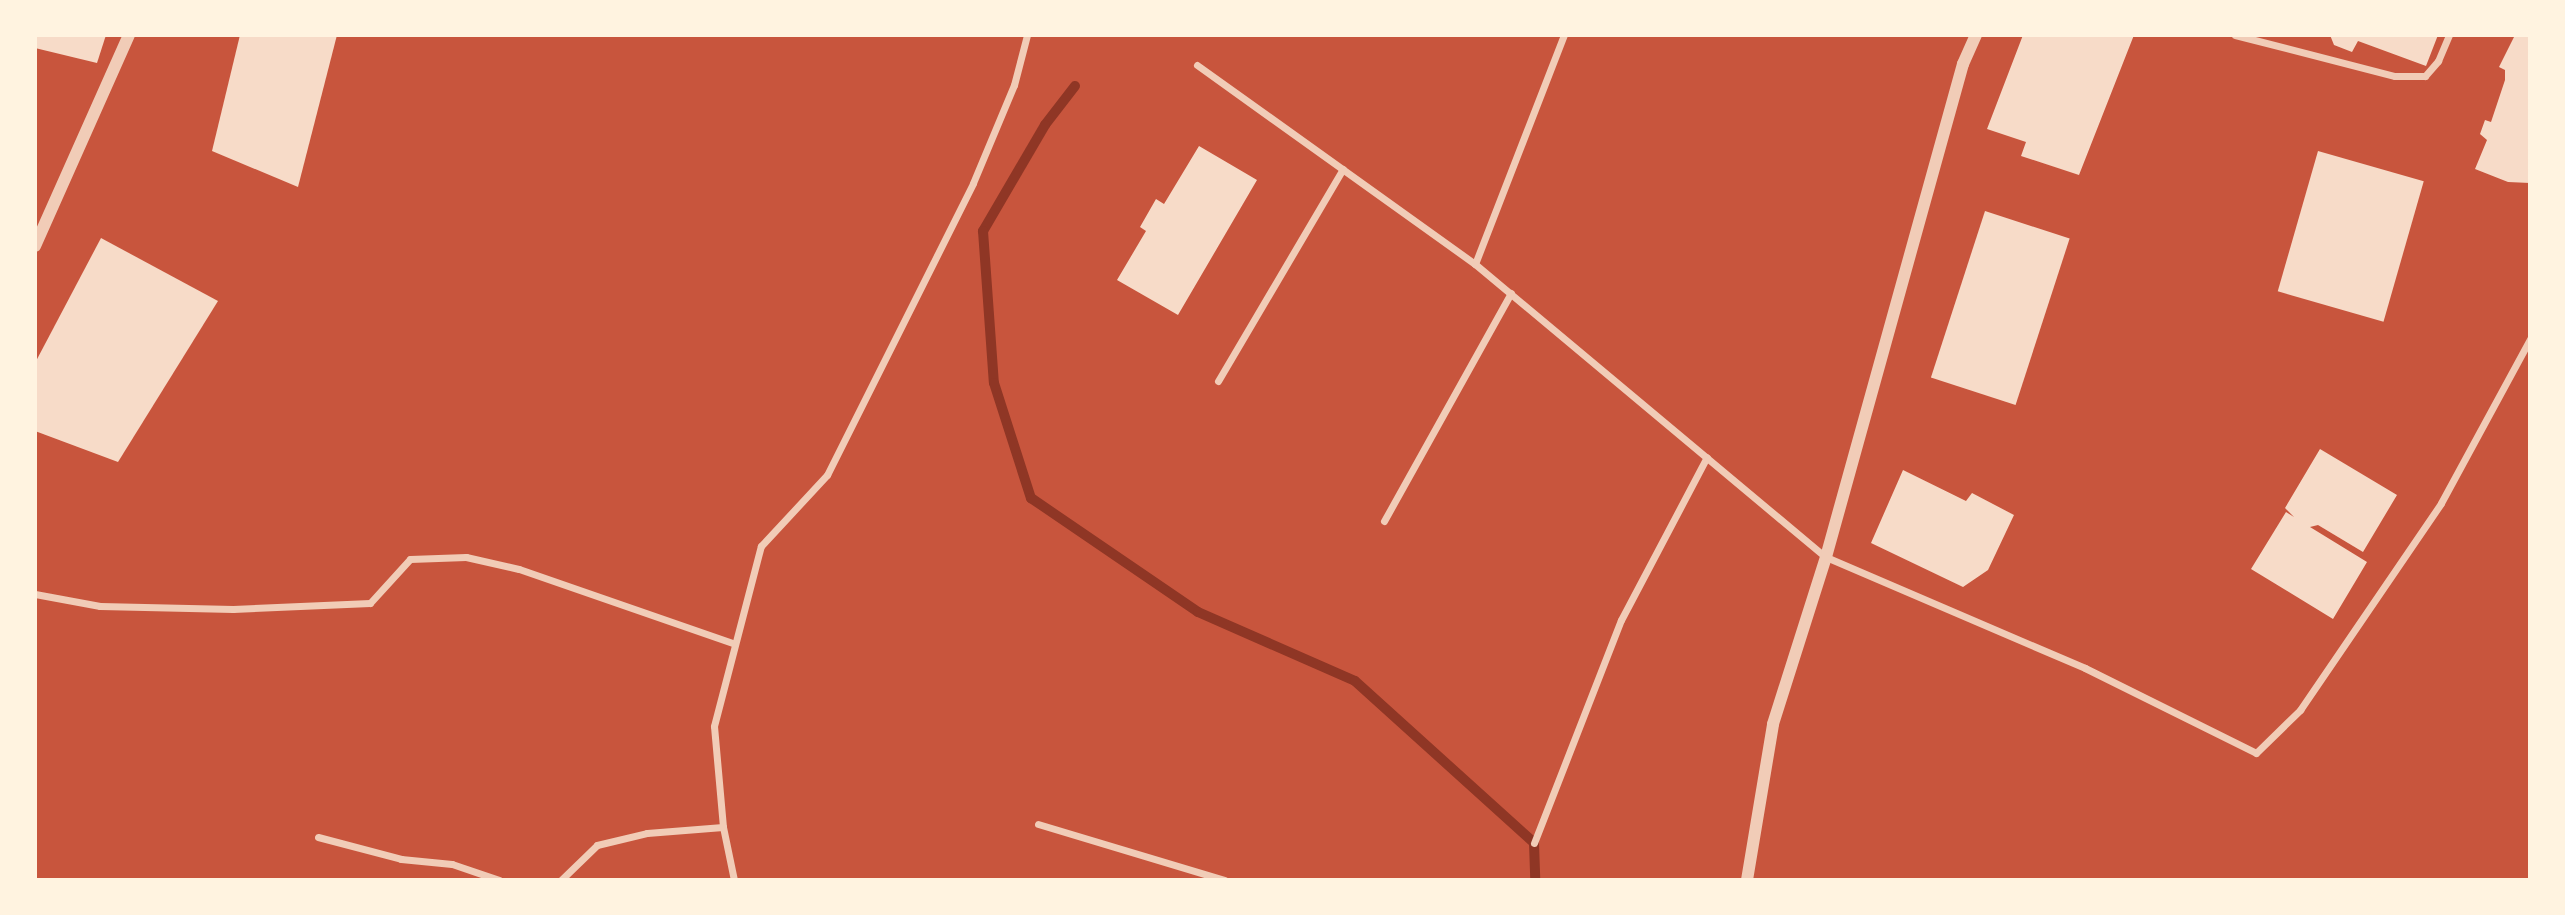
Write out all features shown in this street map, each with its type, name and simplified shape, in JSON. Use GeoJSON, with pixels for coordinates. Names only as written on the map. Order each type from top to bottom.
{"type":"FeatureCollection","features":[{"type":"Feature","properties":{"kind":"street"},"geometry":{"type":"LineString","coordinates":[[35,246],[129,35]]}},
{"type":"Feature","properties":{"kind":"street"},"geometry":{"type":"LineString","coordinates":[[734,880],[723,827],[714,726],[733,642],[761,546],[827,475],[973,183],[1014,85],[1027,35]]}},
{"type":"Feature","properties":{"kind":"street"},"geometry":{"type":"LineString","coordinates":[[1475,264],[1564,35]]}},
{"type":"Feature","properties":{"kind":"street"},"geometry":{"type":"LineString","coordinates":[[1747,880],[1773,724],[1826,557],[1963,64],[1976,35]]}},
{"type":"Feature","properties":{"kind":"street"},"geometry":{"type":"LineString","coordinates":[[2235,35],[2395,76],[2425,76],[2438,61],[2449,35]]}},
{"type":"Feature","properties":{"kind":"street"},"geometry":{"type":"LineString","coordinates":[[1197,65],[1475,264],[1826,557],[2085,668],[2256,753],[2300,710],[2441,503],[2530,339]]}},
{"type":"Feature","properties":{"kind":"street"},"geometry":{"type":"LineString","coordinates":[[1218,381],[1343,169]]}},
{"type":"Feature","properties":{"kind":"street"},"geometry":{"type":"LineString","coordinates":[[1384,521],[1511,293]]}},
{"type":"Feature","properties":{"kind":"street"},"geometry":{"type":"LineString","coordinates":[[1534,844],[1620,620],[1707,457]]}},
{"type":"Feature","properties":{"kind":"street"},"geometry":{"type":"LineString","coordinates":[[35,594],[100,606],[233,609],[370,603],[410,559],[466,557],[519,569],[733,642]]}},
{"type":"Feature","properties":{"kind":"street"},"geometry":{"type":"LineString","coordinates":[[1038,824],[1226,880]]}},
{"type":"Feature","properties":{"kind":"street"},"geometry":{"type":"LineString","coordinates":[[561,880],[597,845],[647,833],[723,827]]}},
{"type":"Feature","properties":{"kind":"street"},"geometry":{"type":"LineString","coordinates":[[318,837],[401,859],[452,864],[499,880]]}},
{"type":"Feature","properties":{"kind":"building"},"geometry":{"type":"Polygon","coordinates":[[[35,35],[106,35],[97,63],[35,48],[35,35]]]}},
{"type":"Feature","properties":{"kind":"building"},"geometry":{"type":"Polygon","coordinates":[[[240,35],[337,35],[298,187],[212,151],[240,35]]]}},
{"type":"Feature","properties":{"kind":"building"},"geometry":{"type":"Polygon","coordinates":[[[2023,35],[2134,35],[2079,175],[2021,156],[2026,142],[1987,129],[2023,35]]]}},
{"type":"Feature","properties":{"kind":"building"},"geometry":{"type":"Polygon","coordinates":[[[2330,35],[2438,35],[2426,66],[2358,41],[2352,52],[2334,45],[2330,35]]]}},
{"type":"Feature","properties":{"kind":"building"},"geometry":{"type":"Polygon","coordinates":[[[2515,35],[2530,35],[2530,183],[2508,182],[2475,169],[2487,140],[2480,134],[2485,120],[2491,122],[2505,80],[2505,70],[2499,67],[2515,35]]]}},
{"type":"Feature","properties":{"kind":"building"},"geometry":{"type":"Polygon","coordinates":[[[1199,146],[1257,180],[1178,315],[1117,280],[1146,231],[1140,227],[1156,199],[1164,204],[1199,146]]]}},
{"type":"Feature","properties":{"kind":"building"},"geometry":{"type":"Polygon","coordinates":[[[2318,151],[2424,181],[2383,322],[2278,291],[2318,151]]]}},
{"type":"Feature","properties":{"kind":"building"},"geometry":{"type":"Polygon","coordinates":[[[1985,211],[2070,239],[2016,405],[1931,377],[1985,211]]]}},
{"type":"Feature","properties":{"kind":"building"},"geometry":{"type":"Polygon","coordinates":[[[101,238],[218,301],[118,462],[35,431],[35,363],[101,238]]]}},
{"type":"Feature","properties":{"kind":"building"},"geometry":{"type":"Polygon","coordinates":[[[2320,449],[2397,495],[2363,552],[2318,525],[2310,527],[2367,562],[2333,619],[2251,569],[2286,512],[2294,517],[2285,508],[2320,449]]]}},
{"type":"Feature","properties":{"kind":"building"},"geometry":{"type":"Polygon","coordinates":[[[1903,470],[1966,501],[1972,493],[2014,515],[1988,570],[1963,587],[1871,543],[1903,470]]]}},
{"type":"Feature","properties":{"kind":"waterway"},"geometry":{"type":"LineString","coordinates":[[1075,86],[1045,125],[983,231],[994,383],[1031,498],[1198,612],[1355,681],[1534,843],[1535,880]]}}]}
